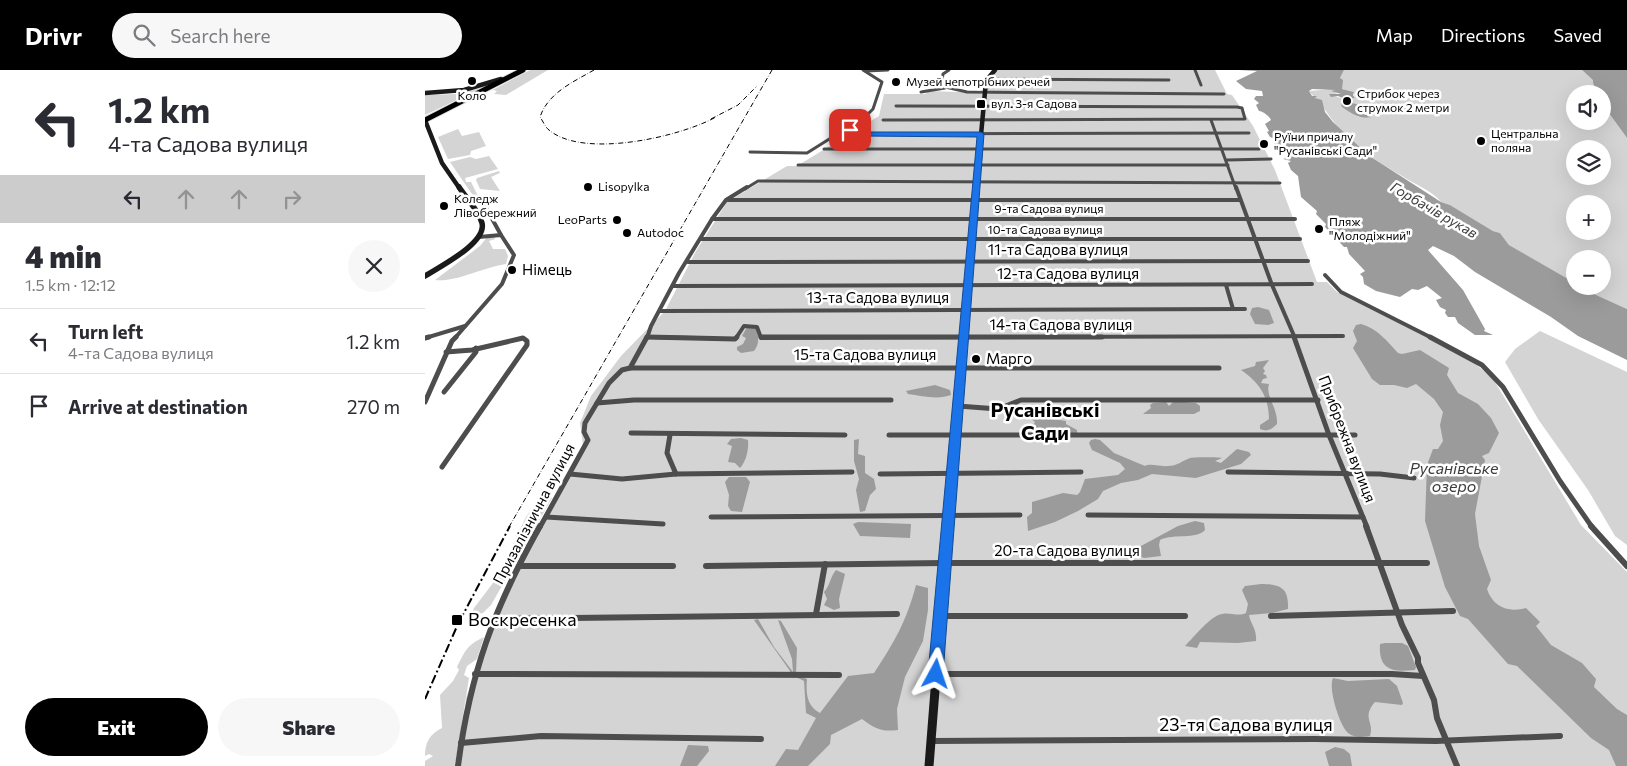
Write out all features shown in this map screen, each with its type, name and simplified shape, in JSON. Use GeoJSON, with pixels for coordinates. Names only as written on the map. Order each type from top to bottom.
{"type":"FeatureCollection","features":[{"type":"Feature","properties":{"kind":"main road"},"geometry":{"type":"LineString","coordinates":[[425,119],[519,70]]}},
{"type":"Feature","properties":{"kind":"main road"},"geometry":{"type":"LineString","coordinates":[[425,119],[523,70]]}},
{"type":"Feature","properties":{"kind":"main road"},"geometry":{"type":"LineString","coordinates":[[929,766],[979,149],[987,79],[995,70]]}},
{"type":"Feature","properties":{"kind":"main road"},"geometry":{"type":"LineString","coordinates":[[425,93],[458,92],[480,87],[504,78]]}},
{"type":"Feature","properties":{"kind":"main road"},"geometry":{"type":"LineString","coordinates":[[425,119],[433,144],[449,174],[482,221],[483,229],[479,237],[469,247],[426,273]]}},
{"type":"Feature","properties":{"kind":"main road"},"geometry":{"type":"LineString","coordinates":[[425,136],[433,144]]}},
{"type":"Feature","properties":{"kind":"street"},"geometry":{"type":"LineString","coordinates":[[864,71],[888,70]]}},
{"type":"Feature","properties":{"kind":"street"},"geometry":{"type":"LineString","coordinates":[[949,70],[943,74],[941,86],[967,92],[1225,94]]}},
{"type":"Feature","properties":{"kind":"street"},"geometry":{"type":"LineString","coordinates":[[1195,70],[1201,85]]}},
{"type":"Feature","properties":{"kind":"street"},"geometry":{"type":"LineString","coordinates":[[750,152],[807,153],[866,116],[873,109],[881,89],[881,82],[864,71]]}},
{"type":"Feature","properties":{"kind":"street"},"geometry":{"type":"LineString","coordinates":[[987,79],[1169,80]]}},
{"type":"Feature","properties":{"kind":"street"},"geometry":{"type":"LineString","coordinates":[[921,92],[947,87]]}},
{"type":"Feature","properties":{"kind":"street"},"geometry":{"type":"LineString","coordinates":[[883,120],[1245,119],[1242,108],[1237,107],[896,106]]}},
{"type":"Feature","properties":{"kind":"street","name":"Прибрежна вулиця"},"geometry":{"type":"LineString","coordinates":[[1211,120],[1272,285],[1295,337],[1319,400],[1329,435],[1434,700],[1437,718],[1457,766]]}},
{"type":"Feature","properties":{"kind":"street"},"geometry":{"type":"LineString","coordinates":[[849,128],[861,134],[1249,133]]}},
{"type":"Feature","properties":{"kind":"street"},"geometry":{"type":"LineString","coordinates":[[824,149],[1259,149]]}},
{"type":"Feature","properties":{"kind":"street"},"geometry":{"type":"LineString","coordinates":[[797,165],[1228,163],[1271,159]]}},
{"type":"Feature","properties":{"kind":"street","name":"Призалізнична вулиця"},"geometry":{"type":"LineString","coordinates":[[458,766],[468,700],[493,619],[545,517],[588,440],[585,432],[585,423],[609,383],[622,370],[630,368],[679,274],[688,262],[712,219],[726,200],[758,181],[976,182]]}},
{"type":"Feature","properties":{"kind":"street"},"geometry":{"type":"LineString","coordinates":[[976,182],[1280,182]]}},
{"type":"Feature","properties":{"kind":"street"},"geometry":{"type":"LineString","coordinates":[[425,402],[451,341],[467,326],[503,284],[514,255],[480,197],[469,202]]}},
{"type":"Feature","properties":{"kind":"street"},"geometry":{"type":"LineString","coordinates":[[726,200],[1240,200]]}},
{"type":"Feature","properties":{"kind":"street","name":"9-та Садова вулиця"},"geometry":{"type":"LineString","coordinates":[[712,219],[1295,219]]}},
{"type":"Feature","properties":{"kind":"street"},"geometry":{"type":"LineString","coordinates":[[479,237],[501,235]]}},
{"type":"Feature","properties":{"kind":"street","name":"10-та Садова вулиця"},"geometry":{"type":"LineString","coordinates":[[701,239],[1300,239]]}},
{"type":"Feature","properties":{"kind":"street","name":"11-та Садова вулиця"},"geometry":{"type":"LineString","coordinates":[[688,262],[1307,261]]}},
{"type":"Feature","properties":{"kind":"street"},"geometry":{"type":"LineString","coordinates":[[1325,275],[1341,292],[1470,357],[1481,364],[1498,380],[1594,531],[1627,566]]}},
{"type":"Feature","properties":{"kind":"street","name":"12-та Садова вулиця"},"geometry":{"type":"LineString","coordinates":[[673,286],[1312,284]]}},
{"type":"Feature","properties":{"kind":"street"},"geometry":{"type":"LineString","coordinates":[[1226,285],[1233,310]]}},
{"type":"Feature","properties":{"kind":"street","name":"13-та Садова вулиця"},"geometry":{"type":"LineString","coordinates":[[660,310],[1245,310]]}},
{"type":"Feature","properties":{"kind":"street"},"geometry":{"type":"LineString","coordinates":[[425,338],[467,326]]}},
{"type":"Feature","properties":{"kind":"street","name":"14-та Садова вулиця"},"geometry":{"type":"LineString","coordinates":[[647,337],[735,339],[744,326],[757,327],[761,338],[1343,336]]}},
{"type":"Feature","properties":{"kind":"street"},"geometry":{"type":"LineString","coordinates":[[440,334],[451,341]]}},
{"type":"Feature","properties":{"kind":"street"},"geometry":{"type":"LineString","coordinates":[[441,467],[527,345],[527,341],[523,338],[446,352]]}},
{"type":"Feature","properties":{"kind":"street"},"geometry":{"type":"LineString","coordinates":[[444,392],[476,352],[476,348]]}},
{"type":"Feature","properties":{"kind":"street","name":"15-та Садова вулиця"},"geometry":{"type":"LineString","coordinates":[[630,368],[1219,368]]}},
{"type":"Feature","properties":{"kind":"street"},"geometry":{"type":"LineString","coordinates":[[597,403],[634,400],[891,400]]}},
{"type":"Feature","properties":{"kind":"street"},"geometry":{"type":"LineString","coordinates":[[958,406],[999,409],[1021,400],[1319,400]]}},
{"type":"Feature","properties":{"kind":"street"},"geometry":{"type":"LineString","coordinates":[[631,433],[670,435],[845,435]]}},
{"type":"Feature","properties":{"kind":"street"},"geometry":{"type":"LineString","coordinates":[[670,435],[665,444],[667,458],[675,467],[676,474]]}},
{"type":"Feature","properties":{"kind":"street"},"geometry":{"type":"LineString","coordinates":[[889,435],[955,437],[1355,435]]}},
{"type":"Feature","properties":{"kind":"street"},"geometry":{"type":"LineString","coordinates":[[570,474],[622,479],[676,474],[852,472]]}},
{"type":"Feature","properties":{"kind":"street"},"geometry":{"type":"LineString","coordinates":[[880,474],[1081,472]]}},
{"type":"Feature","properties":{"kind":"street"},"geometry":{"type":"LineString","coordinates":[[1228,472],[1380,474],[1414,478]]}},
{"type":"Feature","properties":{"kind":"street"},"geometry":{"type":"LineString","coordinates":[[711,517],[949,517],[1020,515]]}},
{"type":"Feature","properties":{"kind":"street"},"geometry":{"type":"LineString","coordinates":[[1088,515],[1363,517]]}},
{"type":"Feature","properties":{"kind":"street"},"geometry":{"type":"LineString","coordinates":[[545,517],[663,524]]}},
{"type":"Feature","properties":{"kind":"street","name":"20-та Садова вулиця"},"geometry":{"type":"LineString","coordinates":[[706,566],[944,563],[1427,563]]}},
{"type":"Feature","properties":{"kind":"street"},"geometry":{"type":"LineString","coordinates":[[816,614],[825,564]]}},
{"type":"Feature","properties":{"kind":"street"},"geometry":{"type":"LineString","coordinates":[[520,566],[673,566]]}},
{"type":"Feature","properties":{"kind":"street"},"geometry":{"type":"LineString","coordinates":[[1271,616],[1453,611]]}},
{"type":"Feature","properties":{"kind":"street"},"geometry":{"type":"LineString","coordinates":[[493,619],[897,614]]}},
{"type":"Feature","properties":{"kind":"street"},"geometry":{"type":"LineString","coordinates":[[941,616],[1185,616]]}},
{"type":"Feature","properties":{"kind":"street"},"geometry":{"type":"LineString","coordinates":[[475,674],[839,675]]}},
{"type":"Feature","properties":{"kind":"street"},"geometry":{"type":"LineString","coordinates":[[936,674],[1392,674],[1423,676]]}},
{"type":"Feature","properties":{"kind":"street"},"geometry":{"type":"LineString","coordinates":[[461,743],[541,736],[761,739]]}},
{"type":"Feature","properties":{"kind":"street","name":"23-тя Садова вулиця"},"geometry":{"type":"LineString","coordinates":[[932,740],[1314,739],[1448,741],[1560,736]]}},
{"type":"Feature","properties":{"kind":"shaded area"},"geometry":{"type":"Polygon","coordinates":[[[530,70],[548,70],[506,95],[494,94],[497,91],[493,90],[474,100],[530,70]]]}},
{"type":"Feature","properties":{"kind":"shaded area","name":"Русанівські Сади"},"geometry":{"type":"Polygon","coordinates":[[[997,70],[1215,70],[1227,94],[1232,95],[1253,126],[1275,170],[1317,282],[1327,282],[1337,292],[1466,357],[1492,377],[1581,525],[1627,572],[1627,766],[459,766],[463,749],[466,698],[493,621],[583,445],[580,423],[591,396],[621,356],[665,311],[696,251],[727,202],[787,166],[797,166],[879,116],[884,94],[925,94],[929,91],[987,93],[987,80],[997,70]]]}},
{"type":"Feature","properties":{"kind":"shaded area"},"geometry":{"type":"Polygon","coordinates":[[[1344,70],[1582,70],[1594,80],[1594,85],[1566,85],[1566,130],[1611,130],[1611,116],[1627,138],[1627,309],[1596,295],[1611,295],[1611,250],[1566,250],[1566,278],[1509,245],[1500,233],[1493,231],[1450,205],[1441,202],[1428,191],[1357,146],[1339,128],[1321,103],[1309,91],[1338,90],[1335,93],[1341,95],[1330,95],[1345,99],[1349,112],[1359,117],[1369,118],[1357,104],[1347,102],[1347,99],[1355,98],[1354,92],[1342,89],[1340,78],[1344,70]]]}},
{"type":"Feature","properties":{"kind":"shaded area"},"geometry":{"type":"Polygon","coordinates":[[[484,87],[425,115],[425,95],[458,94],[484,87]]]}},
{"type":"Feature","properties":{"kind":"shaded area"},"geometry":{"type":"Polygon","coordinates":[[[458,129],[462,136],[479,132],[486,146],[471,151],[470,155],[448,159],[438,137],[458,129]]]}},
{"type":"Feature","properties":{"kind":"shaded area"},"geometry":{"type":"Polygon","coordinates":[[[489,156],[498,169],[465,178],[466,182],[471,182],[478,196],[474,197],[450,162],[470,157],[476,159],[489,156]]]}},
{"type":"Feature","properties":{"kind":"shaded area"},"geometry":{"type":"Polygon","coordinates":[[[499,171],[500,173],[491,177],[500,191],[480,189],[477,178],[499,171]]]}},
{"type":"Feature","properties":{"kind":"shaded area"},"geometry":{"type":"Polygon","coordinates":[[[488,236],[494,236],[495,239],[489,241],[493,249],[505,249],[508,256],[506,264],[460,277],[435,280],[480,246],[488,236]]]}},
{"type":"Feature","properties":{"kind":"shaded area"},"geometry":{"type":"Polygon","coordinates":[[[1540,331],[1627,372],[1627,545],[1615,536],[1588,490],[1538,419],[1505,362],[1515,349],[1540,331]]]}},
{"type":"Feature","properties":{"kind":"shaded area"},"geometry":{"type":"Polygon","coordinates":[[[549,494],[552,498],[491,605],[483,613],[471,615],[474,608],[496,579],[526,517],[534,506],[549,494]]]}},
{"type":"Feature","properties":{"kind":"shaded area"},"geometry":{"type":"Polygon","coordinates":[[[484,637],[477,659],[467,666],[464,675],[469,678],[455,766],[425,766],[425,761],[433,756],[429,754],[425,756],[427,743],[434,733],[442,728],[440,695],[453,681],[459,670],[457,667],[467,649],[484,637]]]}},
{"type":"Feature","properties":{"kind":"water","name":"Горбачів рукав"},"geometry":{"type":"Polygon","coordinates":[[[1238,70],[1344,70],[1340,78],[1343,80],[1342,89],[1354,92],[1355,98],[1347,99],[1347,102],[1357,104],[1364,114],[1372,117],[1359,117],[1344,109],[1341,106],[1342,103],[1346,102],[1345,99],[1338,96],[1331,97],[1329,94],[1341,94],[1331,91],[1336,90],[1312,89],[1309,91],[1312,96],[1317,96],[1315,98],[1322,100],[1325,112],[1333,122],[1368,155],[1441,202],[1450,205],[1493,231],[1500,233],[1509,245],[1566,278],[1566,295],[1596,295],[1627,309],[1627,360],[1578,336],[1551,317],[1475,272],[1454,256],[1433,246],[1428,250],[1463,290],[1485,329],[1484,331],[1493,335],[1475,335],[1458,323],[1455,317],[1448,317],[1445,313],[1446,310],[1440,307],[1436,300],[1442,298],[1427,286],[1418,290],[1412,289],[1400,297],[1376,291],[1364,284],[1363,277],[1360,274],[1365,271],[1349,254],[1347,247],[1344,247],[1325,227],[1326,224],[1316,214],[1317,211],[1301,197],[1298,176],[1291,170],[1288,163],[1291,161],[1283,159],[1286,158],[1286,153],[1279,151],[1283,150],[1274,143],[1276,139],[1270,137],[1267,132],[1269,131],[1265,124],[1271,120],[1266,114],[1259,111],[1256,105],[1259,103],[1254,99],[1256,96],[1263,96],[1262,91],[1246,89],[1236,81],[1257,71],[1238,70]]]}},
{"type":"Feature","properties":{"kind":"water"},"geometry":{"type":"Polygon","coordinates":[[[1582,70],[1627,70],[1627,138],[1611,116],[1611,85],[1594,85],[1593,80],[1582,70]]]}},
{"type":"Feature","properties":{"kind":"water"},"geometry":{"type":"Polygon","coordinates":[[[1258,307],[1269,310],[1274,323],[1268,325],[1255,324],[1250,314],[1252,308],[1258,307]]]}},
{"type":"Feature","properties":{"kind":"water","name":"Русанівське озеро"},"geometry":{"type":"Polygon","coordinates":[[[1361,324],[1377,332],[1398,353],[1402,354],[1420,350],[1449,368],[1447,375],[1458,393],[1478,404],[1491,418],[1499,433],[1489,453],[1482,456],[1485,460],[1475,514],[1479,546],[1491,580],[1487,589],[1493,600],[1502,607],[1513,610],[1526,608],[1540,622],[1536,626],[1551,645],[1582,663],[1596,679],[1594,687],[1617,709],[1627,715],[1627,766],[1616,766],[1609,750],[1591,738],[1517,666],[1508,664],[1468,619],[1460,616],[1445,587],[1425,521],[1427,465],[1433,449],[1438,449],[1443,441],[1440,425],[1443,412],[1434,399],[1416,384],[1407,388],[1394,385],[1380,385],[1372,379],[1353,348],[1357,341],[1353,331],[1356,325],[1361,324]]]}},
{"type":"Feature","properties":{"kind":"water"},"geometry":{"type":"Polygon","coordinates":[[[747,327],[757,328],[758,343],[754,351],[741,353],[737,350],[737,347],[743,344],[746,338],[742,336],[747,327]]]}},
{"type":"Feature","properties":{"kind":"water"},"geometry":{"type":"Polygon","coordinates":[[[1269,360],[1263,368],[1265,371],[1263,374],[1267,378],[1263,379],[1261,383],[1269,384],[1268,389],[1276,413],[1277,424],[1271,429],[1265,430],[1260,429],[1260,425],[1269,419],[1265,397],[1258,385],[1241,370],[1255,366],[1256,362],[1269,360]]]}},
{"type":"Feature","properties":{"kind":"water"},"geometry":{"type":"Polygon","coordinates":[[[935,385],[950,390],[951,395],[930,397],[908,394],[906,391],[935,385]]]}},
{"type":"Feature","properties":{"kind":"water"},"geometry":{"type":"Polygon","coordinates":[[[1174,401],[1196,403],[1200,406],[1200,411],[1194,414],[1143,414],[1151,408],[1150,405],[1153,403],[1166,402],[1169,406],[1174,401]]]}},
{"type":"Feature","properties":{"kind":"water"},"geometry":{"type":"Polygon","coordinates":[[[1017,404],[1053,419],[1066,421],[1066,424],[1077,430],[1077,434],[1051,429],[1030,430],[1035,422],[1022,413],[1015,411],[1006,412],[1003,409],[1017,404]]]}},
{"type":"Feature","properties":{"kind":"water"},"geometry":{"type":"Polygon","coordinates":[[[741,438],[748,440],[748,444],[745,459],[740,468],[735,463],[728,462],[732,446],[727,444],[731,439],[741,438]]]}},
{"type":"Feature","properties":{"kind":"water"},"geometry":{"type":"Polygon","coordinates":[[[859,439],[858,454],[865,456],[865,473],[874,479],[876,489],[870,495],[865,511],[860,512],[856,490],[859,479],[854,461],[854,440],[859,439]]]}},
{"type":"Feature","properties":{"kind":"water"},"geometry":{"type":"Polygon","coordinates":[[[1095,439],[1100,440],[1114,453],[1145,466],[1171,466],[1196,457],[1222,458],[1215,461],[1221,463],[1237,449],[1249,452],[1251,455],[1241,464],[1196,478],[1152,474],[1138,480],[1121,483],[1103,491],[1098,499],[1078,511],[1055,522],[1028,531],[1027,517],[1032,513],[1032,502],[1063,493],[1077,495],[1085,479],[1118,475],[1125,469],[1120,463],[1092,450],[1089,443],[1095,439]]]}},
{"type":"Feature","properties":{"kind":"water"},"geometry":{"type":"Polygon","coordinates":[[[729,477],[746,477],[750,482],[742,512],[731,511],[728,506],[729,495],[725,482],[729,477]]]}},
{"type":"Feature","properties":{"kind":"water"},"geometry":{"type":"Polygon","coordinates":[[[1195,521],[1204,523],[1205,530],[1196,535],[1160,540],[1161,556],[1144,558],[1133,554],[1127,559],[1118,558],[1116,555],[1121,549],[1141,546],[1178,526],[1195,521]]]}},
{"type":"Feature","properties":{"kind":"water"},"geometry":{"type":"Polygon","coordinates":[[[858,522],[911,524],[910,538],[860,536],[853,524],[858,522]]]}},
{"type":"Feature","properties":{"kind":"water"},"geometry":{"type":"Polygon","coordinates":[[[836,570],[845,574],[839,599],[840,608],[834,610],[824,605],[827,599],[824,592],[836,570]]]}},
{"type":"Feature","properties":{"kind":"water"},"geometry":{"type":"Polygon","coordinates":[[[1261,584],[1279,586],[1287,596],[1288,609],[1272,613],[1249,615],[1256,633],[1256,641],[1238,643],[1200,642],[1197,648],[1185,646],[1207,623],[1217,616],[1246,613],[1248,604],[1242,590],[1245,586],[1261,584]]]}},
{"type":"Feature","properties":{"kind":"water"},"geometry":{"type":"Polygon","coordinates":[[[916,585],[928,588],[928,610],[923,641],[905,677],[897,709],[898,730],[887,731],[879,729],[862,719],[831,735],[830,744],[808,766],[775,766],[786,749],[798,750],[816,718],[806,713],[804,681],[790,674],[790,671],[754,620],[758,619],[774,647],[793,672],[792,659],[778,620],[781,621],[797,648],[796,674],[807,679],[809,703],[820,713],[848,676],[874,673],[899,631],[916,585]]]}},
{"type":"Feature","properties":{"kind":"water"},"geometry":{"type":"Polygon","coordinates":[[[1402,643],[1408,646],[1416,667],[1415,670],[1395,670],[1385,665],[1380,653],[1380,644],[1402,643]]]}},
{"type":"Feature","properties":{"kind":"water"},"geometry":{"type":"Polygon","coordinates":[[[1333,678],[1348,681],[1389,679],[1397,686],[1403,703],[1402,705],[1375,702],[1369,712],[1370,736],[1352,735],[1344,728],[1338,714],[1333,697],[1333,678]]]}},
{"type":"Feature","properties":{"kind":"water"},"geometry":{"type":"Polygon","coordinates":[[[688,745],[708,746],[709,751],[697,766],[680,766],[688,745]]]}},
{"type":"Feature","properties":{"kind":"water"},"geometry":{"type":"Polygon","coordinates":[[[1335,747],[1344,749],[1350,754],[1352,766],[1329,766],[1325,752],[1335,747]]]}},
{"type":"Feature","properties":{"kind":"railway"},"geometry":{"type":"LineString","coordinates":[[594,70],[555,95],[549,101],[540,117],[549,130],[564,139],[584,143],[632,142],[680,132],[716,117]]}},
{"type":"Feature","properties":{"kind":"railway"},"geometry":{"type":"LineString","coordinates":[[509,527],[772,70]]}},
{"type":"Feature","properties":{"kind":"railway"},"geometry":{"type":"LineString","coordinates":[[711,119],[738,105],[757,86]]}},
{"type":"Feature","properties":{"kind":"railway"},"geometry":{"type":"LineString","coordinates":[[425,699],[458,624],[510,526]]}},
{"type":"Feature","properties":{"kind":"place","name":"Коло"},"geometry":{"type":"Point","coordinates":[472,81]}},
{"type":"Feature","properties":{"kind":"place","name":"Музей непотрібних речей"},"geometry":{"type":"Point","coordinates":[896,82]}},
{"type":"Feature","properties":{"kind":"place","name":"Стрибок через струмок 2 метри"},"geometry":{"type":"Point","coordinates":[1347,101]}},
{"type":"Feature","properties":{"kind":"place","name":"вул. 3-я Садова"},"geometry":{"type":"Point","coordinates":[981,104]}},
{"type":"Feature","properties":{"kind":"place","name":"Центральна поляна"},"geometry":{"type":"Point","coordinates":[1481,141]}},
{"type":"Feature","properties":{"kind":"place","name":"Руїни причалу \"Русанівські Сади\""},"geometry":{"type":"Point","coordinates":[1264,144]}},
{"type":"Feature","properties":{"kind":"place","name":"Lisopylka"},"geometry":{"type":"Point","coordinates":[588,187]}},
{"type":"Feature","properties":{"kind":"place","name":"Коледж Лівобережний"},"geometry":{"type":"Point","coordinates":[444,206]}},
{"type":"Feature","properties":{"kind":"place","name":"LeoParts"},"geometry":{"type":"Point","coordinates":[617,220]}},
{"type":"Feature","properties":{"kind":"place","name":"Пляж \"Молодіжний\""},"geometry":{"type":"Point","coordinates":[1319,229]}},
{"type":"Feature","properties":{"kind":"place","name":"Autodoc"},"geometry":{"type":"Point","coordinates":[627,233]}},
{"type":"Feature","properties":{"kind":"place","name":"Німець"},"geometry":{"type":"Point","coordinates":[512,270]}},
{"type":"Feature","properties":{"kind":"place","name":"Марго"},"geometry":{"type":"Point","coordinates":[976,359]}},
{"type":"Feature","properties":{"kind":"place","name":"Воскресенка"},"geometry":{"type":"Point","coordinates":[457,620]}},
{"type":"Feature","properties":{"kind":"district","name":"Русанівські Сади"},"geometry":{"type":"Point","coordinates":[1045,422]}},
{"type":"Feature","properties":{"kind":"route"},"geometry":{"type":"LineString","coordinates":[[850,130],[861,134],[981,134],[936,674]]}}]}
